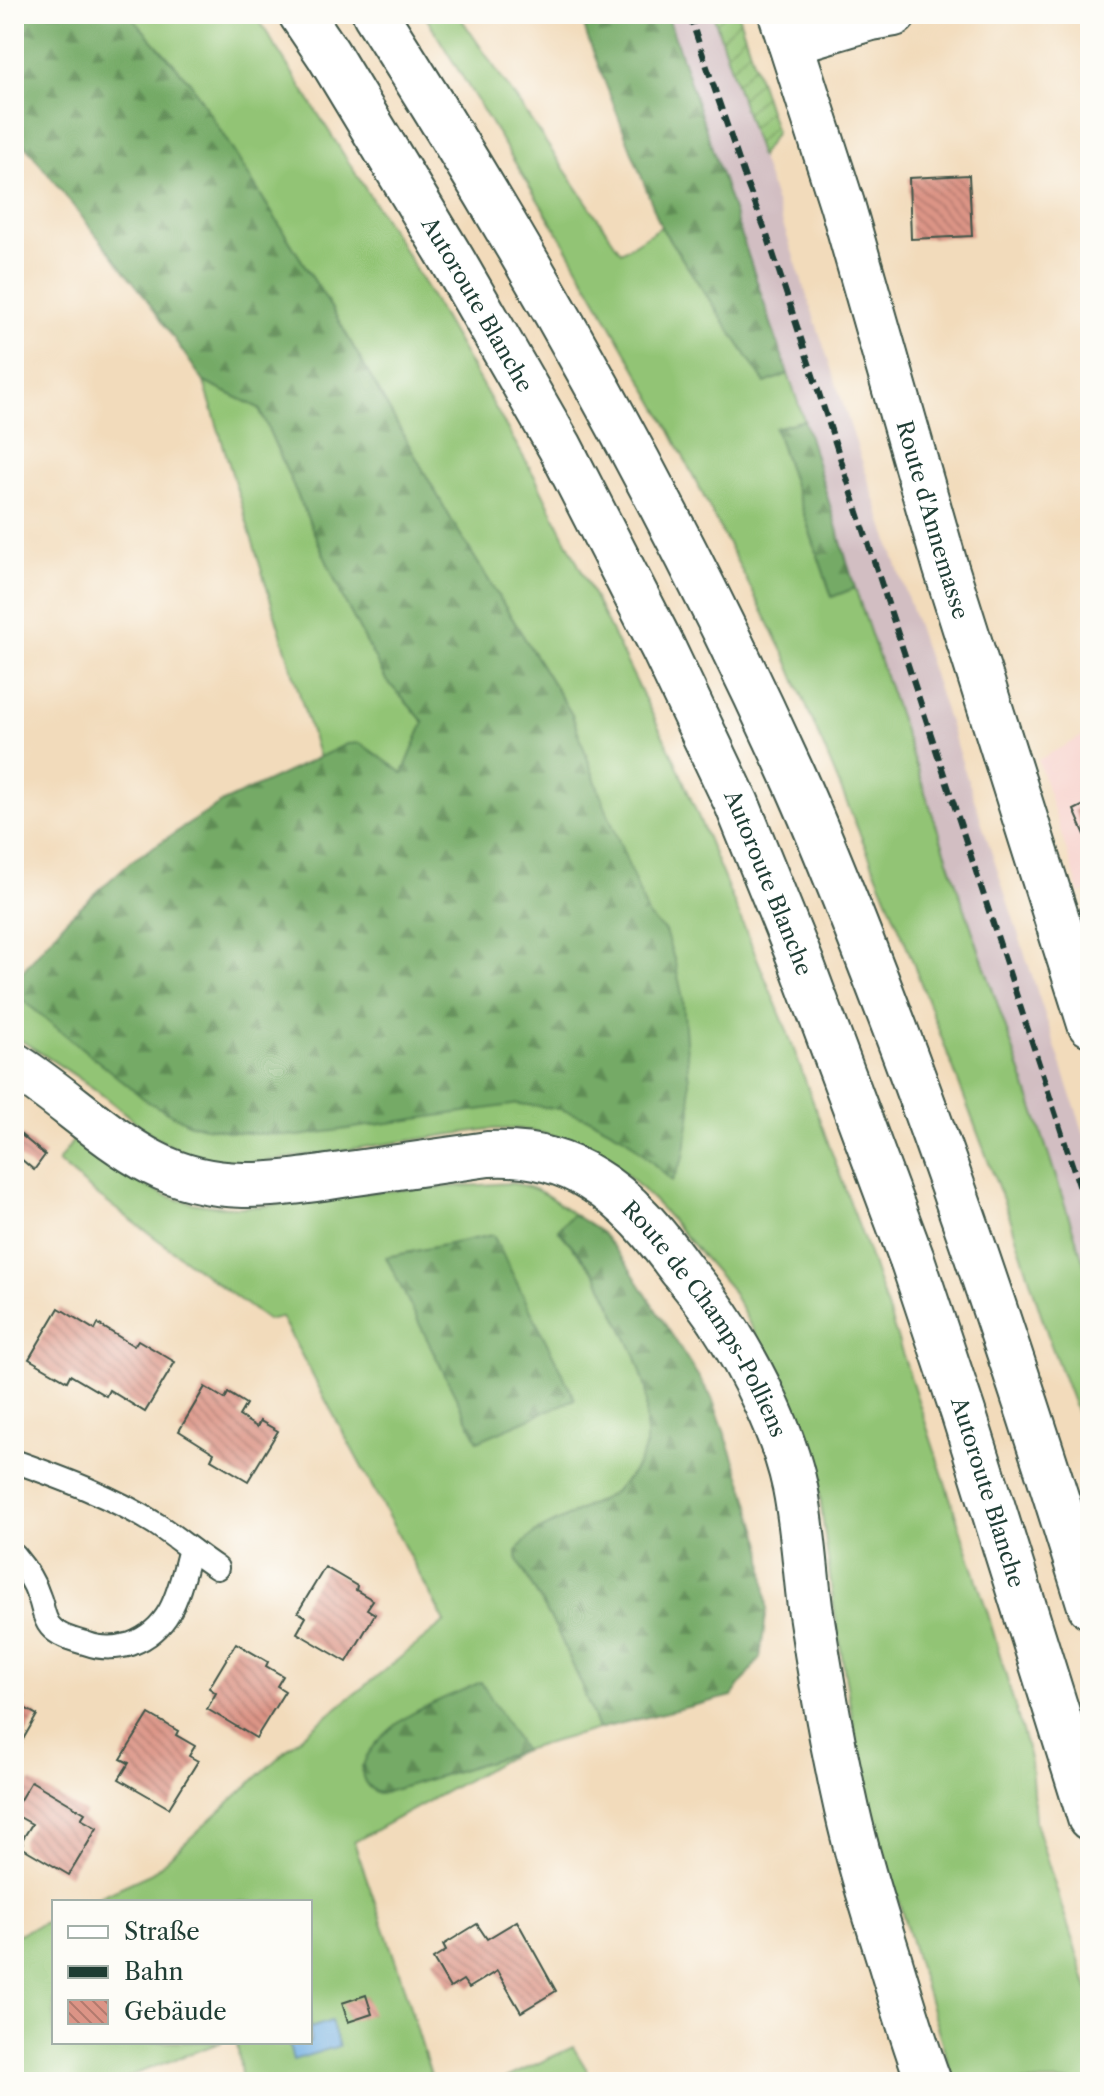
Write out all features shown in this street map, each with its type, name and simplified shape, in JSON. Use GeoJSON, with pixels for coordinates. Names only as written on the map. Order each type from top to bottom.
{"type":"FeatureCollection","features":[{"type":"Feature","properties":{"kind":"main road","name":"Autoroute Blanche"},"geometry":{"type":"LineString","coordinates":[[301,14],[453,261],[560,447],[663,648],[737,804],[801,962],[913,1262],[1090,1818]]}},
{"type":"Feature","properties":{"kind":"main road"},"geometry":{"type":"LineString","coordinates":[[375,14],[511,233],[614,415],[713,607],[791,772],[870,962],[945,1163],[1032,1417],[1090,1606]]}},
{"type":"Feature","properties":{"kind":"main road"},"geometry":{"type":"LineString","coordinates":[[786,28],[894,14]]}},
{"type":"Feature","properties":{"kind":"main road","name":"Route d'Annemasse"},"geometry":{"type":"LineString","coordinates":[[786,28],[842,204],[945,565],[1090,1024]]}},
{"type":"Feature","properties":{"kind":"main road","name":"Route de Champs-Polliens"},"geometry":{"type":"LineString","coordinates":[[14,1065],[126,1147],[154,1164],[206,1183],[275,1185],[488,1154],[514,1153],[555,1162],[591,1178],[635,1212],[722,1323],[758,1388],[786,1456],[794,1486],[828,1719],[847,1812],[875,1914],[929,2082]]}},
{"type":"Feature","properties":{"kind":"lane"},"geometry":{"type":"LineString","coordinates":[[14,1461],[51,1474],[134,1512],[217,1568]]}},
{"type":"Feature","properties":{"kind":"lane"},"geometry":{"type":"LineString","coordinates":[[14,1555],[32,1580],[51,1628],[85,1643],[106,1647],[135,1642],[161,1625],[175,1601],[190,1549]]}},
{"type":"Feature","properties":{"kind":"shaded area"},"geometry":{"type":"Polygon","coordinates":[[[667,14],[713,14],[1090,1152],[1090,1282],[863,614],[804,420],[667,14]]]}},
{"type":"Feature","properties":{"kind":"shaded area"},"geometry":{"type":"Polygon","coordinates":[[[1090,732],[1090,890],[1080,894],[1038,760],[1090,732]]]}},
{"type":"Feature","properties":{"kind":"green space"},"geometry":{"type":"Polygon","coordinates":[[[14,14],[129,14],[190,82],[332,309],[452,521],[572,715],[649,917],[665,931],[683,999],[691,1111],[684,1157],[672,1181],[626,1138],[590,1119],[560,1109],[519,1104],[299,1136],[233,1132],[190,1124],[148,1102],[14,993],[14,981],[66,920],[130,862],[223,802],[347,744],[360,743],[403,773],[424,722],[386,680],[343,598],[259,408],[204,382],[143,294],[14,131],[14,14]]]}},
{"type":"Feature","properties":{"kind":"green space"},"geometry":{"type":"Polygon","coordinates":[[[129,14],[255,14],[409,258],[535,477],[674,758],[786,1028],[869,1254],[988,1614],[1031,1762],[1035,1822],[1090,1995],[1090,2082],[954,2082],[875,1824],[855,1735],[834,1608],[817,1473],[809,1444],[789,1396],[730,1288],[633,1180],[602,1155],[573,1142],[518,1129],[489,1129],[262,1162],[201,1157],[161,1141],[84,1081],[14,1036],[14,993],[89,1053],[599,791],[572,715],[452,521],[332,309],[190,82],[129,14]]]}},
{"type":"Feature","properties":{"kind":"green space"},"geometry":{"type":"Polygon","coordinates":[[[424,14],[458,14],[621,252],[661,227],[765,383],[788,374],[804,420],[775,429],[832,597],[855,588],[1090,1282],[1090,1447],[1051,1345],[1011,1221],[906,944],[785,655],[663,417],[563,241],[424,14]]]}},
{"type":"Feature","properties":{"kind":"green space"},"geometry":{"type":"Polygon","coordinates":[[[581,14],[667,14],[788,374],[765,383],[661,227],[581,14]]]}},
{"type":"Feature","properties":{"kind":"green space"},"geometry":{"type":"Polygon","coordinates":[[[713,14],[738,14],[776,132],[760,157],[713,14]]]}},
{"type":"Feature","properties":{"kind":"green space"},"geometry":{"type":"Polygon","coordinates":[[[204,382],[259,408],[343,598],[386,680],[424,722],[403,774],[347,744],[319,758],[204,382]]]}},
{"type":"Feature","properties":{"kind":"green space"},"geometry":{"type":"Polygon","coordinates":[[[804,420],[855,588],[832,597],[775,428],[804,420]]]}},
{"type":"Feature","properties":{"kind":"green space"},"geometry":{"type":"Polygon","coordinates":[[[75,1138],[125,1174],[152,1189],[180,1200],[223,1207],[266,1206],[371,1192],[510,1183],[537,1190],[573,1214],[558,1230],[597,1275],[635,1354],[646,1388],[646,1445],[641,1459],[612,1494],[536,1532],[517,1552],[518,1561],[557,1630],[598,1729],[523,1750],[480,1683],[362,1766],[366,1783],[380,1794],[516,1753],[354,1842],[433,2082],[242,2082],[237,2044],[312,2044],[312,1900],[92,1900],[152,1873],[303,1735],[445,1622],[281,1317],[267,1320],[97,1195],[58,1162],[75,1138]]]}},
{"type":"Feature","properties":{"kind":"green space"},"geometry":{"type":"Polygon","coordinates":[[[573,1214],[602,1233],[626,1263],[712,1398],[762,1545],[767,1608],[760,1658],[732,1696],[598,1729],[557,1630],[518,1561],[517,1552],[536,1532],[612,1494],[630,1476],[646,1445],[646,1388],[635,1354],[597,1275],[558,1229],[573,1214]]]}},
{"type":"Feature","properties":{"kind":"green space"},"geometry":{"type":"Polygon","coordinates":[[[493,1235],[575,1399],[478,1441],[386,1257],[493,1235]]]}},
{"type":"Feature","properties":{"kind":"green space"},"geometry":{"type":"Polygon","coordinates":[[[481,1682],[523,1750],[380,1794],[368,1786],[363,1776],[363,1765],[368,1754],[386,1734],[413,1713],[481,1682]]]}},
{"type":"Feature","properties":{"kind":"green space"},"geometry":{"type":"Polygon","coordinates":[[[52,1919],[52,2044],[217,2044],[113,2082],[18,2082],[14,2063],[14,1936],[52,1919]]]}},
{"type":"Feature","properties":{"kind":"green space"},"geometry":{"type":"Polygon","coordinates":[[[573,2047],[587,2070],[589,2082],[498,2082],[573,2047]]]}},
{"type":"Feature","properties":{"kind":"water"},"geometry":{"type":"Polygon","coordinates":[[[331,2021],[339,2046],[293,2060],[289,2044],[312,2044],[312,2027],[331,2021]]]}},
{"type":"Feature","properties":{"kind":"building"},"geometry":{"type":"Polygon","coordinates":[[[969,175],[972,236],[911,239],[909,178],[969,175]]]}},
{"type":"Feature","properties":{"kind":"building"},"geometry":{"type":"Polygon","coordinates":[[[1085,373],[1090,373],[1090,482],[1085,482],[1085,373]]]}},
{"type":"Feature","properties":{"kind":"building"},"geometry":{"type":"Polygon","coordinates":[[[1090,802],[1090,846],[1074,810],[1090,802]]]}},
{"type":"Feature","properties":{"kind":"building"},"geometry":{"type":"Polygon","coordinates":[[[14,1129],[45,1155],[34,1170],[14,1153],[14,1129]]]}},
{"type":"Feature","properties":{"kind":"building"},"geometry":{"type":"Polygon","coordinates":[[[59,1308],[95,1330],[98,1324],[134,1346],[138,1340],[175,1362],[145,1412],[109,1390],[106,1396],[70,1375],[67,1381],[29,1359],[59,1308]]]}},
{"type":"Feature","properties":{"kind":"building"},"geometry":{"type":"Polygon","coordinates":[[[205,1387],[225,1399],[228,1393],[246,1404],[239,1416],[257,1427],[260,1421],[278,1431],[248,1481],[211,1459],[214,1453],[179,1431],[205,1387]]]}},
{"type":"Feature","properties":{"kind":"building"},"geometry":{"type":"Polygon","coordinates":[[[325,1567],[357,1586],[356,1590],[373,1600],[367,1609],[375,1614],[347,1662],[297,1633],[306,1617],[298,1612],[325,1567]]]}},
{"type":"Feature","properties":{"kind":"building"},"geometry":{"type":"Polygon","coordinates":[[[236,1643],[268,1662],[266,1666],[283,1676],[277,1686],[285,1691],[256,1738],[207,1709],[216,1693],[209,1688],[236,1643]]]}},
{"type":"Feature","properties":{"kind":"building"},"geometry":{"type":"Polygon","coordinates":[[[14,1693],[25,1700],[21,1706],[37,1715],[14,1755],[14,1693]]]}},
{"type":"Feature","properties":{"kind":"building"},"geometry":{"type":"Polygon","coordinates":[[[149,1714],[178,1731],[176,1735],[195,1746],[189,1756],[198,1761],[169,1808],[119,1779],[129,1763],[121,1759],[149,1714]]]}},
{"type":"Feature","properties":{"kind":"building"},"geometry":{"type":"Polygon","coordinates":[[[31,1781],[85,1813],[81,1819],[97,1828],[69,1875],[23,1848],[22,1840],[32,1824],[14,1814],[14,1810],[31,1781]]]}},
{"type":"Feature","properties":{"kind":"building"},"geometry":{"type":"Polygon","coordinates":[[[517,1921],[556,1991],[521,2012],[497,1971],[469,1988],[463,1980],[450,1988],[433,1959],[446,1951],[443,1945],[477,1924],[487,1939],[517,1921]]]}},
{"type":"Feature","properties":{"kind":"building"},"geometry":{"type":"Polygon","coordinates":[[[366,1995],[372,2014],[348,2022],[342,2003],[366,1995]]]}},
{"type":"Feature","properties":{"kind":"railway"},"geometry":{"type":"LineString","coordinates":[[689,14],[766,232],[1090,1219]]}}]}
